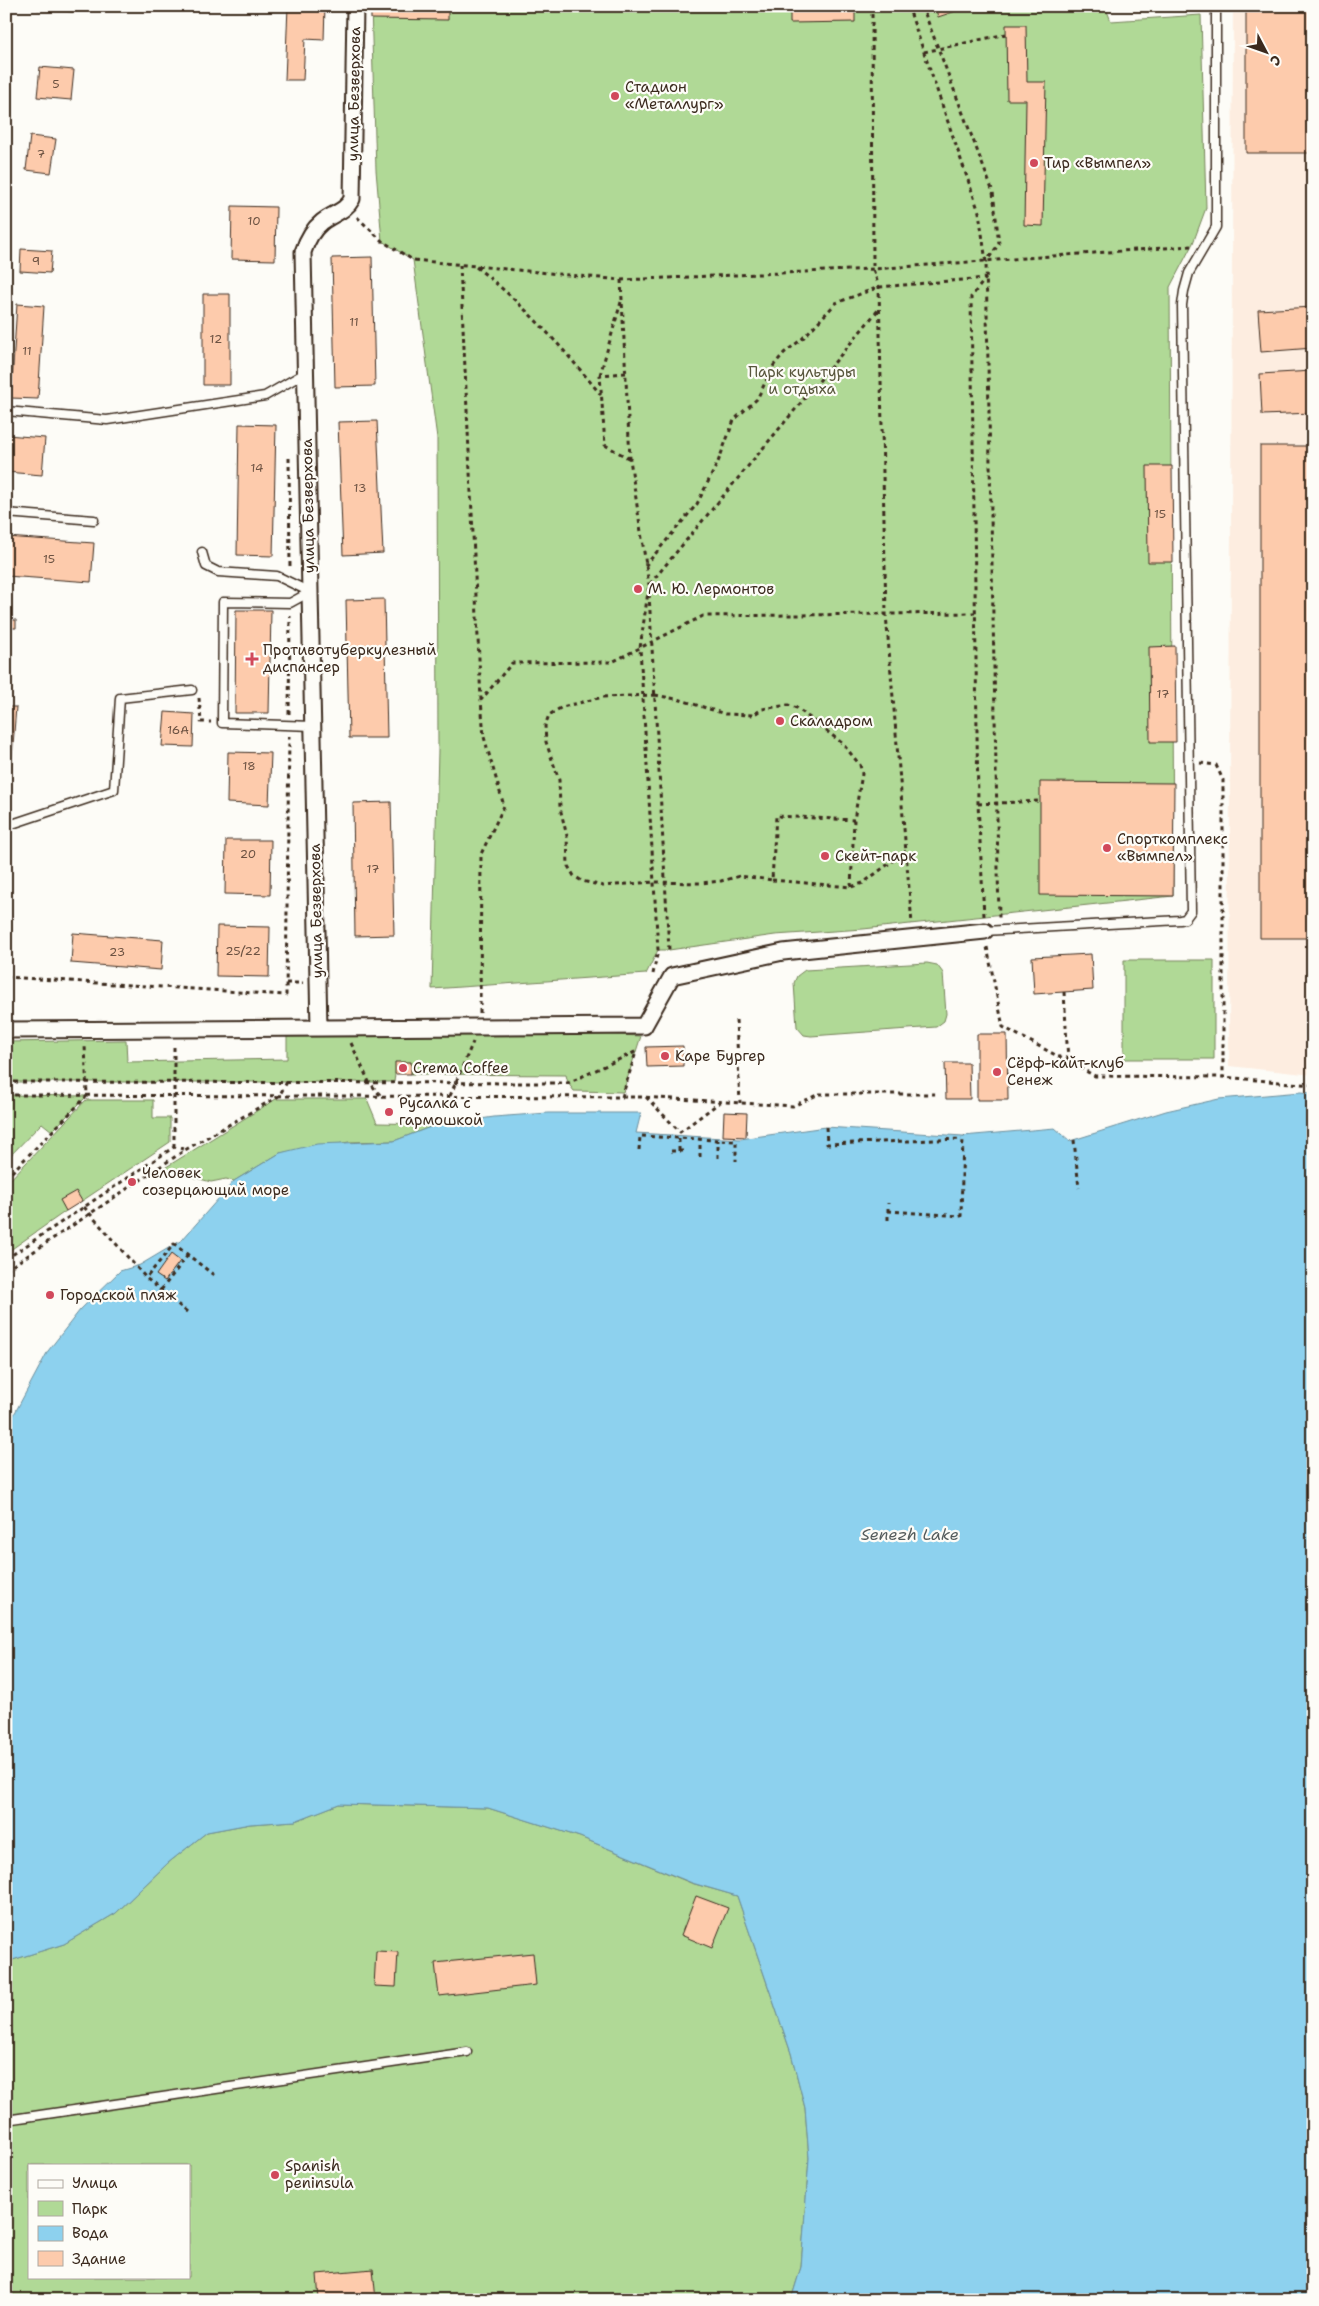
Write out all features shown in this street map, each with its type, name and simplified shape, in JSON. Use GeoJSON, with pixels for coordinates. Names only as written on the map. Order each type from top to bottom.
{"type":"FeatureCollection","features":[{"type":"Feature","properties":{"kind":"street","name":"улица Безверхова"},"geometry":{"type":"LineString","coordinates":[[319,1028],[303,252],[310,235],[323,221],[347,208],[352,199],[355,6]]}},
{"type":"Feature","properties":{"kind":"street"},"geometry":{"type":"LineString","coordinates":[[6,1030],[644,1026],[672,976],[783,952],[992,931]]}},
{"type":"Feature","properties":{"kind":"lane"},"geometry":{"type":"LineString","coordinates":[[992,931],[1184,919],[1191,911],[1182,305],[1186,281],[1216,227],[1216,6]]}},
{"type":"Feature","properties":{"kind":"lane"},"geometry":{"type":"LineString","coordinates":[[6,411],[107,420],[265,396],[305,373]]}},
{"type":"Feature","properties":{"kind":"lane"},"geometry":{"type":"LineString","coordinates":[[6,513],[94,520]]}},
{"type":"Feature","properties":{"kind":"lane"},"geometry":{"type":"LineString","coordinates":[[202,552],[206,566],[218,572],[277,576],[310,592]]}},
{"type":"Feature","properties":{"kind":"lane"},"geometry":{"type":"LineString","coordinates":[[310,592],[290,602],[223,602],[222,723],[313,726]]}},
{"type":"Feature","properties":{"kind":"lane"},"geometry":{"type":"LineString","coordinates":[[6,826],[114,790],[120,698],[192,690]]}},
{"type":"Feature","properties":{"kind":"lane"},"geometry":{"type":"LineString","coordinates":[[6,2120],[467,2052]]}},
{"type":"Feature","properties":{"kind":"path"},"geometry":{"type":"LineString","coordinates":[[872,6],[874,269],[879,287],[880,308],[886,614],[914,939]]}},
{"type":"Feature","properties":{"kind":"path"},"geometry":{"type":"LineString","coordinates":[[908,6],[979,212],[986,262],[996,803],[992,931],[988,962],[1003,1027],[1095,1076],[1223,1077],[1313,1085]]}},
{"type":"Feature","properties":{"kind":"path"},"geometry":{"type":"LineString","coordinates":[[922,6],[993,192],[999,244],[986,262]]}},
{"type":"Feature","properties":{"kind":"path"},"geometry":{"type":"LineString","coordinates":[[924,52],[1006,34]]}},
{"type":"Feature","properties":{"kind":"path"},"geometry":{"type":"LineString","coordinates":[[347,208],[382,241],[413,260],[621,280],[874,269],[1205,245]]}},
{"type":"Feature","properties":{"kind":"path"},"geometry":{"type":"LineString","coordinates":[[450,1096],[480,1027],[481,854],[504,806],[484,737],[460,265]]}},
{"type":"Feature","properties":{"kind":"path"},"geometry":{"type":"LineString","coordinates":[[476,266],[510,293],[544,327],[601,395]]}},
{"type":"Feature","properties":{"kind":"path"},"geometry":{"type":"LineString","coordinates":[[644,567],[697,504],[718,462],[734,420],[757,399],[774,365],[784,352],[802,339],[836,303],[879,287],[986,278]]}},
{"type":"Feature","properties":{"kind":"path"},"geometry":{"type":"LineString","coordinates":[[986,278],[971,297],[978,804],[992,931]]}},
{"type":"Feature","properties":{"kind":"path"},"geometry":{"type":"LineString","coordinates":[[621,280],[630,459],[644,567],[649,585],[669,950]]}},
{"type":"Feature","properties":{"kind":"path"},"geometry":{"type":"LineString","coordinates":[[622,299],[600,375],[605,445],[630,459]]}},
{"type":"Feature","properties":{"kind":"path"},"geometry":{"type":"LineString","coordinates":[[652,978],[658,950],[640,648],[649,585],[880,308]]}},
{"type":"Feature","properties":{"kind":"path"},"geometry":{"type":"LineString","coordinates":[[600,375],[626,373]]}},
{"type":"Feature","properties":{"kind":"path"},"geometry":{"type":"LineString","coordinates":[[289,452],[290,581]]}},
{"type":"Feature","properties":{"kind":"path"},"geometry":{"type":"LineString","coordinates":[[6,977],[286,995],[290,602]]}},
{"type":"Feature","properties":{"kind":"path"},"geometry":{"type":"LineString","coordinates":[[481,700],[512,663],[612,662],[703,616],[975,613]]}},
{"type":"Feature","properties":{"kind":"path"},"geometry":{"type":"LineString","coordinates":[[192,690],[199,698],[201,722],[222,723]]}},
{"type":"Feature","properties":{"kind":"path"},"geometry":{"type":"LineString","coordinates":[[851,887],[854,820],[862,774],[860,765],[842,743],[797,708],[788,705],[762,710],[753,715],[725,714],[681,700],[655,695],[643,695],[602,697],[562,707],[549,715],[544,726],[546,742],[559,780],[560,808],[568,836],[568,866],[574,876],[582,881],[603,886],[654,882],[721,881],[740,876],[851,887],[863,883],[906,851]]}},
{"type":"Feature","properties":{"kind":"path"},"geometry":{"type":"LineString","coordinates":[[1189,762],[1216,764],[1223,780],[1223,1077]]}},
{"type":"Feature","properties":{"kind":"path"},"geometry":{"type":"LineString","coordinates":[[978,804],[1040,801]]}},
{"type":"Feature","properties":{"kind":"path"},"geometry":{"type":"LineString","coordinates":[[772,880],[776,816],[854,820]]}},
{"type":"Feature","properties":{"kind":"path"},"geometry":{"type":"LineString","coordinates":[[1064,992],[1068,1062]]}},
{"type":"Feature","properties":{"kind":"path"},"geometry":{"type":"LineString","coordinates":[[736,1020],[740,1103]]}},
{"type":"Feature","properties":{"kind":"path"},"geometry":{"type":"LineString","coordinates":[[343,1028],[369,1082],[381,1096]]}},
{"type":"Feature","properties":{"kind":"path"},"geometry":{"type":"LineString","coordinates":[[6,1178],[87,1096],[84,1029]]}},
{"type":"Feature","properties":{"kind":"path"},"geometry":{"type":"LineString","coordinates":[[174,1029],[174,1147]]}},
{"type":"Feature","properties":{"kind":"path"},"geometry":{"type":"LineString","coordinates":[[6,1082],[568,1083],[637,1051],[622,1096]]}},
{"type":"Feature","properties":{"kind":"path"},"geometry":{"type":"LineString","coordinates":[[6,1270],[185,1150],[279,1096],[287,1082]]}},
{"type":"Feature","properties":{"kind":"path"},"geometry":{"type":"LineString","coordinates":[[6,1096],[622,1096],[793,1106],[819,1094],[938,1094]]}},
{"type":"Feature","properties":{"kind":"path"},"geometry":{"type":"LineString","coordinates":[[646,1097],[680,1132]]}},
{"type":"Feature","properties":{"kind":"path"},"geometry":{"type":"LineString","coordinates":[[679,1151],[680,1132],[721,1101]]}},
{"type":"Feature","properties":{"kind":"path"},"geometry":{"type":"LineString","coordinates":[[826,1126],[827,1144],[962,1137],[961,1216],[888,1211]]}},
{"type":"Feature","properties":{"kind":"path"},"geometry":{"type":"LineString","coordinates":[[639,1150],[640,1136],[736,1141],[736,1160]]}},
{"type":"Feature","properties":{"kind":"path"},"geometry":{"type":"LineString","coordinates":[[700,1139],[700,1156]]}},
{"type":"Feature","properties":{"kind":"path"},"geometry":{"type":"LineString","coordinates":[[718,1140],[718,1158]]}},
{"type":"Feature","properties":{"kind":"path"},"geometry":{"type":"LineString","coordinates":[[1074,1140],[1079,1188]]}},
{"type":"Feature","properties":{"kind":"path"},"geometry":{"type":"LineString","coordinates":[[6,1259],[174,1147],[185,1150]]}},
{"type":"Feature","properties":{"kind":"path"},"geometry":{"type":"LineString","coordinates":[[671,1151],[686,1151]]}},
{"type":"Feature","properties":{"kind":"path"},"geometry":{"type":"LineString","coordinates":[[888,1203],[888,1220]]}},
{"type":"Feature","properties":{"kind":"path"},"geometry":{"type":"LineString","coordinates":[[84,1207],[146,1278],[188,1312]]}},
{"type":"Feature","properties":{"kind":"path"},"geometry":{"type":"LineString","coordinates":[[146,1278],[174,1244],[215,1276]]}},
{"type":"Feature","properties":{"kind":"path"},"geometry":{"type":"LineString","coordinates":[[161,1290],[188,1255]]}},
{"type":"Feature","properties":{"kind":"shaded area"},"geometry":{"type":"Polygon","coordinates":[[[1233,6],[1313,6],[1313,1075],[1229,1066],[1233,6]]]}},
{"type":"Feature","properties":{"kind":"green space","name":"Парк культуры и отдыха"},"geometry":{"type":"Polygon","coordinates":[[[371,6],[1105,6],[1111,21],[1201,15],[1206,208],[1193,243],[1170,287],[1173,896],[863,929],[775,935],[658,950],[646,974],[432,989],[438,750],[437,438],[413,260],[382,241],[376,170],[371,6]]]}},
{"type":"Feature","properties":{"kind":"green space"},"geometry":{"type":"Polygon","coordinates":[[[1124,960],[1214,960],[1214,1059],[1124,1059],[1124,960]]]}},
{"type":"Feature","properties":{"kind":"green space"},"geometry":{"type":"Polygon","coordinates":[[[927,963],[937,965],[943,973],[946,1014],[944,1021],[936,1027],[811,1036],[804,1035],[797,1027],[794,983],[797,976],[805,970],[927,963]]]}},
{"type":"Feature","properties":{"kind":"green space"},"geometry":{"type":"Polygon","coordinates":[[[571,1033],[641,1036],[623,1092],[574,1091],[568,1083],[566,1075],[411,1074],[411,1062],[395,1074],[394,1082],[6,1082],[6,1042],[126,1040],[127,1062],[287,1059],[287,1036],[571,1033]]]}},
{"type":"Feature","properties":{"kind":"green space"},"geometry":{"type":"Polygon","coordinates":[[[6,1095],[87,1096],[52,1131],[42,1123],[6,1160],[6,1095]]]}},
{"type":"Feature","properties":{"kind":"green space"},"geometry":{"type":"Polygon","coordinates":[[[276,1099],[367,1099],[377,1123],[432,1124],[433,1126],[394,1141],[349,1142],[280,1153],[234,1181],[226,1179],[211,1182],[163,1169],[276,1099]]]}},
{"type":"Feature","properties":{"kind":"green space"},"geometry":{"type":"Polygon","coordinates":[[[86,1100],[153,1100],[153,1118],[170,1118],[170,1142],[82,1201],[75,1192],[66,1211],[6,1253],[6,1184],[86,1100]]]}},
{"type":"Feature","properties":{"kind":"green space"},"geometry":{"type":"Polygon","coordinates":[[[339,1804],[488,1808],[580,1837],[691,1883],[737,1896],[791,2053],[805,2108],[809,2158],[801,2267],[791,2300],[6,2300],[6,1962],[64,1944],[116,1913],[168,1863],[207,1832],[250,1824],[295,1821],[339,1804]]]}},
{"type":"Feature","properties":{"kind":"water","name":"Senezh Lake"},"geometry":{"type":"Polygon","coordinates":[[[1301,1092],[1313,1093],[1313,2300],[791,2300],[801,2267],[809,2158],[805,2108],[791,2053],[737,1896],[692,1883],[580,1837],[488,1808],[339,1804],[295,1821],[250,1824],[207,1832],[168,1863],[116,1913],[64,1944],[6,1962],[6,1436],[10,1422],[48,1351],[80,1310],[120,1271],[140,1265],[182,1240],[234,1181],[280,1153],[317,1144],[394,1141],[433,1126],[494,1117],[548,1113],[641,1113],[636,1133],[740,1139],[826,1127],[963,1136],[1055,1128],[1070,1141],[1166,1111],[1219,1099],[1301,1092]]]}},
{"type":"Feature","properties":{"kind":"building"},"geometry":{"type":"Polygon","coordinates":[[[38,6],[73,6],[73,12],[37,9],[38,6]]]}},
{"type":"Feature","properties":{"kind":"building"},"geometry":{"type":"Polygon","coordinates":[[[288,6],[325,6],[324,40],[305,39],[303,80],[285,80],[288,6]]]}},
{"type":"Feature","properties":{"kind":"building"},"geometry":{"type":"Polygon","coordinates":[[[371,6],[448,6],[448,20],[371,19],[371,6]]]}},
{"type":"Feature","properties":{"kind":"building"},"geometry":{"type":"Polygon","coordinates":[[[790,6],[855,6],[855,22],[790,23],[790,6]]]}},
{"type":"Feature","properties":{"kind":"building"},"geometry":{"type":"Polygon","coordinates":[[[935,6],[968,6],[968,7],[938,17],[935,6]]]}},
{"type":"Feature","properties":{"kind":"building"},"geometry":{"type":"Polygon","coordinates":[[[1246,6],[1313,6],[1313,153],[1246,153],[1246,6]]]}},
{"type":"Feature","properties":{"kind":"building","name":"Тир «Вымпел»"},"geometry":{"type":"Polygon","coordinates":[[[1006,25],[1026,25],[1027,82],[1046,82],[1043,226],[1024,225],[1026,100],[1007,100],[1006,25]]]}},
{"type":"Feature","properties":{"kind":"building"},"geometry":{"type":"Polygon","coordinates":[[[40,67],[74,70],[71,100],[37,97],[40,67]]]}},
{"type":"Feature","properties":{"kind":"building"},"geometry":{"type":"Polygon","coordinates":[[[30,136],[56,139],[51,173],[26,170],[30,136]]]}},
{"type":"Feature","properties":{"kind":"building"},"geometry":{"type":"Polygon","coordinates":[[[232,206],[276,207],[275,260],[231,259],[232,206]]]}},
{"type":"Feature","properties":{"kind":"building"},"geometry":{"type":"Polygon","coordinates":[[[21,249],[52,251],[50,273],[20,271],[21,249]]]}},
{"type":"Feature","properties":{"kind":"building"},"geometry":{"type":"Polygon","coordinates":[[[372,257],[375,386],[335,387],[332,258],[372,257]]]}},
{"type":"Feature","properties":{"kind":"building"},"geometry":{"type":"Polygon","coordinates":[[[203,294],[230,294],[230,385],[203,385],[203,294]]]}},
{"type":"Feature","properties":{"kind":"building"},"geometry":{"type":"Polygon","coordinates":[[[17,304],[44,306],[38,399],[11,398],[17,304]]]}},
{"type":"Feature","properties":{"kind":"building"},"geometry":{"type":"Polygon","coordinates":[[[1313,307],[1313,348],[1261,352],[1258,310],[1313,307]]]}},
{"type":"Feature","properties":{"kind":"building"},"geometry":{"type":"Polygon","coordinates":[[[1313,371],[1313,413],[1262,415],[1260,374],[1313,371]]]}},
{"type":"Feature","properties":{"kind":"building"},"geometry":{"type":"Polygon","coordinates":[[[377,421],[383,553],[343,555],[338,422],[377,421]]]}},
{"type":"Feature","properties":{"kind":"building"},"geometry":{"type":"Polygon","coordinates":[[[239,424],[276,425],[273,556],[237,555],[239,424]]]}},
{"type":"Feature","properties":{"kind":"building"},"geometry":{"type":"Polygon","coordinates":[[[6,435],[45,438],[42,475],[6,472],[6,435]]]}},
{"type":"Feature","properties":{"kind":"building"},"geometry":{"type":"Polygon","coordinates":[[[1260,446],[1313,446],[1313,938],[1260,938],[1260,446]]]}},
{"type":"Feature","properties":{"kind":"building"},"geometry":{"type":"Polygon","coordinates":[[[1147,466],[1172,466],[1173,562],[1148,562],[1147,466]]]}},
{"type":"Feature","properties":{"kind":"building"},"geometry":{"type":"Polygon","coordinates":[[[6,537],[94,543],[91,582],[6,576],[6,537]]]}},
{"type":"Feature","properties":{"kind":"building"},"geometry":{"type":"Polygon","coordinates":[[[384,599],[387,738],[349,738],[346,600],[384,599]]]}},
{"type":"Feature","properties":{"kind":"building"},"geometry":{"type":"Polygon","coordinates":[[[236,610],[271,610],[269,713],[235,713],[236,610]]]}},
{"type":"Feature","properties":{"kind":"building"},"geometry":{"type":"Polygon","coordinates":[[[6,620],[16,620],[16,628],[6,628],[6,620]]]}},
{"type":"Feature","properties":{"kind":"building"},"geometry":{"type":"Polygon","coordinates":[[[1175,646],[1176,742],[1150,742],[1149,647],[1175,646]]]}},
{"type":"Feature","properties":{"kind":"building"},"geometry":{"type":"Polygon","coordinates":[[[6,707],[16,707],[9,796],[6,796],[6,707]]]}},
{"type":"Feature","properties":{"kind":"building"},"geometry":{"type":"Polygon","coordinates":[[[165,712],[194,714],[193,747],[162,746],[165,712]]]}},
{"type":"Feature","properties":{"kind":"building"},"geometry":{"type":"Polygon","coordinates":[[[228,752],[271,753],[269,805],[227,803],[228,752]]]}},
{"type":"Feature","properties":{"kind":"building","name":"Спорткомплекс «Вымпел»"},"geometry":{"type":"Polygon","coordinates":[[[1040,782],[1174,783],[1173,896],[1040,895],[1040,782]]]}},
{"type":"Feature","properties":{"kind":"building"},"geometry":{"type":"Polygon","coordinates":[[[391,802],[394,935],[355,936],[353,803],[391,802]]]}},
{"type":"Feature","properties":{"kind":"building"},"geometry":{"type":"Polygon","coordinates":[[[226,840],[271,840],[270,895],[225,894],[226,840]]]}},
{"type":"Feature","properties":{"kind":"building"},"geometry":{"type":"Polygon","coordinates":[[[217,926],[270,927],[269,977],[216,976],[217,926]]]}},
{"type":"Feature","properties":{"kind":"building"},"geometry":{"type":"Polygon","coordinates":[[[73,933],[163,940],[161,970],[71,963],[73,933]]]}},
{"type":"Feature","properties":{"kind":"building"},"geometry":{"type":"Polygon","coordinates":[[[1091,954],[1093,990],[1034,994],[1032,957],[1091,954]]]}},
{"type":"Feature","properties":{"kind":"building"},"geometry":{"type":"Polygon","coordinates":[[[977,1034],[1007,1034],[1008,1100],[977,1100],[977,1034]]]}},
{"type":"Feature","properties":{"kind":"building","name":"Каре Бургер"},"geometry":{"type":"Polygon","coordinates":[[[683,1046],[683,1066],[647,1067],[646,1047],[683,1046]]]}},
{"type":"Feature","properties":{"kind":"building","name":"Crema Coffee"},"geometry":{"type":"Polygon","coordinates":[[[395,1062],[411,1062],[411,1074],[395,1074],[395,1062]]]}},
{"type":"Feature","properties":{"kind":"building"},"geometry":{"type":"Polygon","coordinates":[[[945,1063],[969,1063],[970,1099],[946,1099],[945,1063]]]}},
{"type":"Feature","properties":{"kind":"building"},"geometry":{"type":"Polygon","coordinates":[[[724,1112],[747,1113],[746,1137],[723,1136],[724,1112]]]}},
{"type":"Feature","properties":{"kind":"building"},"geometry":{"type":"Polygon","coordinates":[[[76,1191],[82,1201],[66,1211],[60,1200],[76,1191]]]}},
{"type":"Feature","properties":{"kind":"building"},"geometry":{"type":"Polygon","coordinates":[[[171,1254],[180,1261],[165,1281],[156,1275],[171,1254]]]}},
{"type":"Feature","properties":{"kind":"building"},"geometry":{"type":"Polygon","coordinates":[[[696,1896],[728,1908],[712,1948],[681,1935],[696,1896]]]}},
{"type":"Feature","properties":{"kind":"building"},"geometry":{"type":"Polygon","coordinates":[[[376,1951],[398,1952],[396,1987],[374,1986],[376,1951]]]}},
{"type":"Feature","properties":{"kind":"building"},"geometry":{"type":"Polygon","coordinates":[[[533,1953],[536,1985],[439,1996],[435,1963],[533,1953]]]}},
{"type":"Feature","properties":{"kind":"building"},"geometry":{"type":"Polygon","coordinates":[[[373,2269],[376,2300],[319,2300],[317,2274],[373,2269]]]}},
{"type":"Feature","properties":{"kind":"place","name":"Стадион «Металлург»"},"geometry":{"type":"Point","coordinates":[615,96]}},
{"type":"Feature","properties":{"kind":"place","name":"Тир «Вымпел»"},"geometry":{"type":"Point","coordinates":[1034,163]}},
{"type":"Feature","properties":{"kind":"place","name":"М. Ю. Лермонтов"},"geometry":{"type":"Point","coordinates":[638,589]}},
{"type":"Feature","properties":{"kind":"place","name":"Противотуберкулезный диспансер"},"geometry":{"type":"Point","coordinates":[252,659]}},
{"type":"Feature","properties":{"kind":"place","name":"Скаладром"},"geometry":{"type":"Point","coordinates":[780,721]}},
{"type":"Feature","properties":{"kind":"place","name":"Спорткомплекс «Вымпел»"},"geometry":{"type":"Point","coordinates":[1107,848]}},
{"type":"Feature","properties":{"kind":"place","name":"Скейт-парк"},"geometry":{"type":"Point","coordinates":[825,856]}},
{"type":"Feature","properties":{"kind":"place","name":"Каре Бургер"},"geometry":{"type":"Point","coordinates":[665,1056]}},
{"type":"Feature","properties":{"kind":"place","name":"Crema Coffee"},"geometry":{"type":"Point","coordinates":[403,1068]}},
{"type":"Feature","properties":{"kind":"place","name":"Сёрф-кайт-клуб Сенеж"},"geometry":{"type":"Point","coordinates":[997,1072]}},
{"type":"Feature","properties":{"kind":"place","name":"Русалка с гармошкой"},"geometry":{"type":"Point","coordinates":[389,1112]}},
{"type":"Feature","properties":{"kind":"place","name":"Человек созерцающий море"},"geometry":{"type":"Point","coordinates":[132,1182]}},
{"type":"Feature","properties":{"kind":"place","name":"Городской пляж"},"geometry":{"type":"Point","coordinates":[50,1295]}},
{"type":"Feature","properties":{"kind":"place","name":"Spanish peninsula"},"geometry":{"type":"Point","coordinates":[275,2175]}}]}
